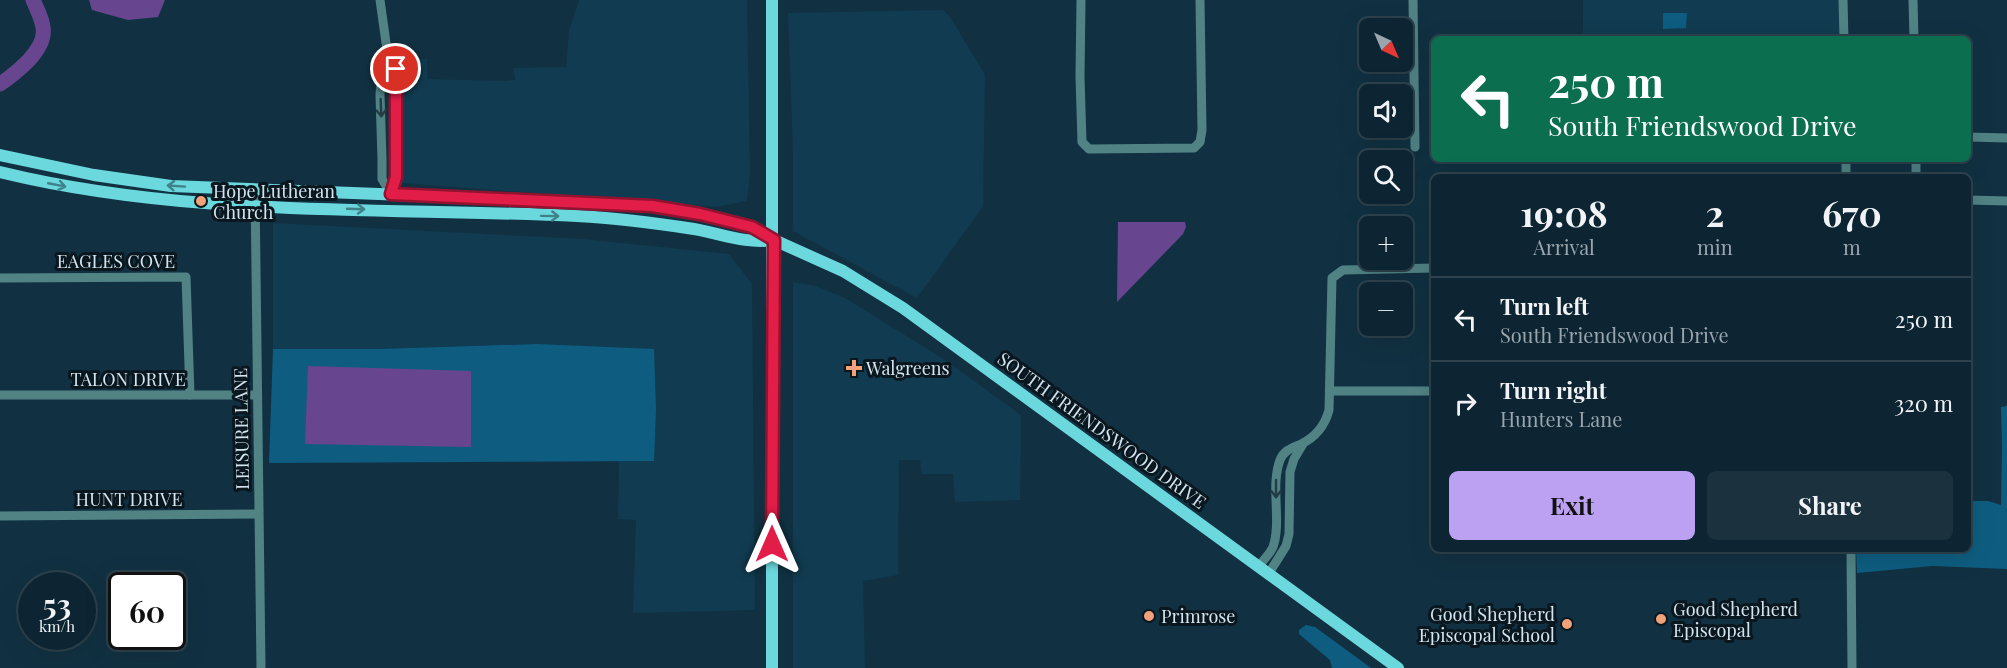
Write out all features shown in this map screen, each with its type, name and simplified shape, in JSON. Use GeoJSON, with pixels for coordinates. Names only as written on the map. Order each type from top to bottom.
{"type":"FeatureCollection","features":[{"type":"Feature","properties":{"kind":"main road"},"geometry":{"type":"LineString","coordinates":[[772,0],[774,240],[772,668]]}},
{"type":"Feature","properties":{"kind":"main road","name":"SOUTH FRIENDSWOOD DRIVE"},"geometry":{"type":"LineString","coordinates":[[0,155],[123,180],[171,186],[652,206],[700,214],[752,227],[774,240],[843,271],[900,306],[1397,668]]}},
{"type":"Feature","properties":{"kind":"main road","name":"SOUTH FRIENDSWOOD DRIVE"},"geometry":{"type":"LineString","coordinates":[[0,172],[61,186],[179,202],[255,207],[576,216],[656,223],[754,242],[774,240]]}},
{"type":"Feature","properties":{"kind":"street"},"geometry":{"type":"LineString","coordinates":[[380,0],[387,51],[396,69],[396,177],[391,194]]}},
{"type":"Feature","properties":{"kind":"street"},"geometry":{"type":"LineString","coordinates":[[1081,0],[1082,142],[1089,149],[1194,148],[1200,142],[1202,130],[1200,0]]}},
{"type":"Feature","properties":{"kind":"street"},"geometry":{"type":"LineString","coordinates":[[1413,0],[1415,147]]}},
{"type":"Feature","properties":{"kind":"street"},"geometry":{"type":"LineString","coordinates":[[1843,0],[1844,36]]}},
{"type":"Feature","properties":{"kind":"street"},"geometry":{"type":"LineString","coordinates":[[1913,0],[1914,36]]}},
{"type":"Feature","properties":{"kind":"street"},"geometry":{"type":"LineString","coordinates":[[387,51],[382,65],[380,95],[382,179],[391,194]]}},
{"type":"Feature","properties":{"kind":"street"},"geometry":{"type":"LineString","coordinates":[[1971,137],[2007,138]]}},
{"type":"Feature","properties":{"kind":"street","name":"LEISURE LANE"},"geometry":{"type":"LineString","coordinates":[[255,190],[261,668]]}},
{"type":"Feature","properties":{"kind":"street"},"geometry":{"type":"LineString","coordinates":[[1971,201],[2007,201]]}},
{"type":"Feature","properties":{"kind":"street"},"geometry":{"type":"LineString","coordinates":[[1264,570],[1273,546],[1276,472],[1282,457],[1291,448],[1302,444],[1318,432],[1326,421],[1329,410],[1332,278],[1336,273],[1351,269],[1431,268]]}},
{"type":"Feature","properties":{"kind":"street","name":"EAGLES COVE"},"geometry":{"type":"LineString","coordinates":[[0,278],[186,277],[190,395]]}},
{"type":"Feature","properties":{"kind":"street"},"geometry":{"type":"LineString","coordinates":[[1330,391],[1431,391]]}},
{"type":"Feature","properties":{"kind":"street","name":"TALON DRIVE"},"geometry":{"type":"LineString","coordinates":[[0,395],[257,395]]}},
{"type":"Feature","properties":{"kind":"street"},"geometry":{"type":"LineString","coordinates":[[1264,570],[1286,546],[1290,472],[1302,444]]}},
{"type":"Feature","properties":{"kind":"street"},"geometry":{"type":"LineString","coordinates":[[1276,512],[1289,512]]}},
{"type":"Feature","properties":{"kind":"street","name":"HUNT DRIVE"},"geometry":{"type":"LineString","coordinates":[[0,516],[258,514]]}},
{"type":"Feature","properties":{"kind":"street"},"geometry":{"type":"LineString","coordinates":[[1851,552],[1852,668]]}},
{"type":"Feature","properties":{"kind":"shaded area"},"geometry":{"type":"Polygon","coordinates":[[[89,0],[165,0],[158,17],[128,20],[92,10],[89,0]]]}},
{"type":"Feature","properties":{"kind":"shaded area"},"geometry":{"type":"Polygon","coordinates":[[[579,0],[747,0],[750,174],[747,201],[716,207],[402,183],[399,59],[427,59],[427,79],[506,81],[515,80],[513,68],[566,67],[569,30],[579,0]]]}},
{"type":"Feature","properties":{"kind":"shaded area"},"geometry":{"type":"Polygon","coordinates":[[[1583,0],[1840,0],[1840,36],[1583,36],[1583,0]]]}},
{"type":"Feature","properties":{"kind":"shaded area"},"geometry":{"type":"Polygon","coordinates":[[[943,10],[950,17],[985,75],[983,206],[917,298],[793,231],[793,151],[788,13],[943,10]]]}},
{"type":"Feature","properties":{"kind":"shaded area"},"geometry":{"type":"Polygon","coordinates":[[[1663,13],[1687,13],[1686,28],[1663,29],[1663,13]]]}},
{"type":"Feature","properties":{"kind":"shaded area"},"geometry":{"type":"Polygon","coordinates":[[[1118,222],[1185,222],[1186,227],[1183,234],[1117,302],[1118,222]]]}},
{"type":"Feature","properties":{"kind":"shaded area"},"geometry":{"type":"Polygon","coordinates":[[[273,223],[583,239],[729,254],[752,284],[755,610],[633,613],[636,520],[618,519],[619,460],[653,461],[654,404],[537,344],[378,349],[273,349],[273,223]]]}},
{"type":"Feature","properties":{"kind":"shaded area"},"geometry":{"type":"Polygon","coordinates":[[[793,282],[816,286],[845,298],[945,360],[1021,415],[1020,500],[955,502],[953,474],[922,474],[920,460],[899,460],[898,575],[863,581],[865,668],[793,668],[793,282]]]}},
{"type":"Feature","properties":{"kind":"shaded area"},"geometry":{"type":"Polygon","coordinates":[[[537,344],[654,349],[656,410],[654,461],[269,463],[273,349],[378,349],[537,344]]]}},
{"type":"Feature","properties":{"kind":"shaded area"},"geometry":{"type":"Polygon","coordinates":[[[308,366],[471,371],[471,447],[305,444],[308,366]]]}},
{"type":"Feature","properties":{"kind":"shaded area"},"geometry":{"type":"Polygon","coordinates":[[[2007,406],[2007,569],[1932,566],[1857,573],[1856,552],[1971,552],[1971,501],[1988,501],[2001,505],[2001,407],[2007,406]]]}},
{"type":"Feature","properties":{"kind":"shaded area"},"geometry":{"type":"Polygon","coordinates":[[[1306,625],[1315,627],[1371,668],[1332,668],[1330,660],[1299,634],[1299,630],[1306,625]]]}},
{"type":"Feature","properties":{"kind":"waterway"},"geometry":{"type":"LineString","coordinates":[[0,84],[26,63],[36,52],[43,38],[43,24],[33,0]]}},
{"type":"Feature","properties":{"kind":"place","name":"Hope Lutheran Church"},"geometry":{"type":"Point","coordinates":[201,201]}},
{"type":"Feature","properties":{"kind":"place","name":"Walgreens"},"geometry":{"type":"Point","coordinates":[854,368]}},
{"type":"Feature","properties":{"kind":"place","name":"Primrose"},"geometry":{"type":"Point","coordinates":[1149,616]}},
{"type":"Feature","properties":{"kind":"place","name":"Good Shepherd Episcopal"},"geometry":{"type":"Point","coordinates":[1661,619]}},
{"type":"Feature","properties":{"kind":"place","name":"Good Shepherd Episcopal School"},"geometry":{"type":"Point","coordinates":[1567,624]}},
{"type":"Feature","properties":{"kind":"route"},"geometry":{"type":"LineString","coordinates":[[396,69],[396,177],[391,194],[652,206],[700,214],[752,227],[774,240],[772,544]]}}]}
